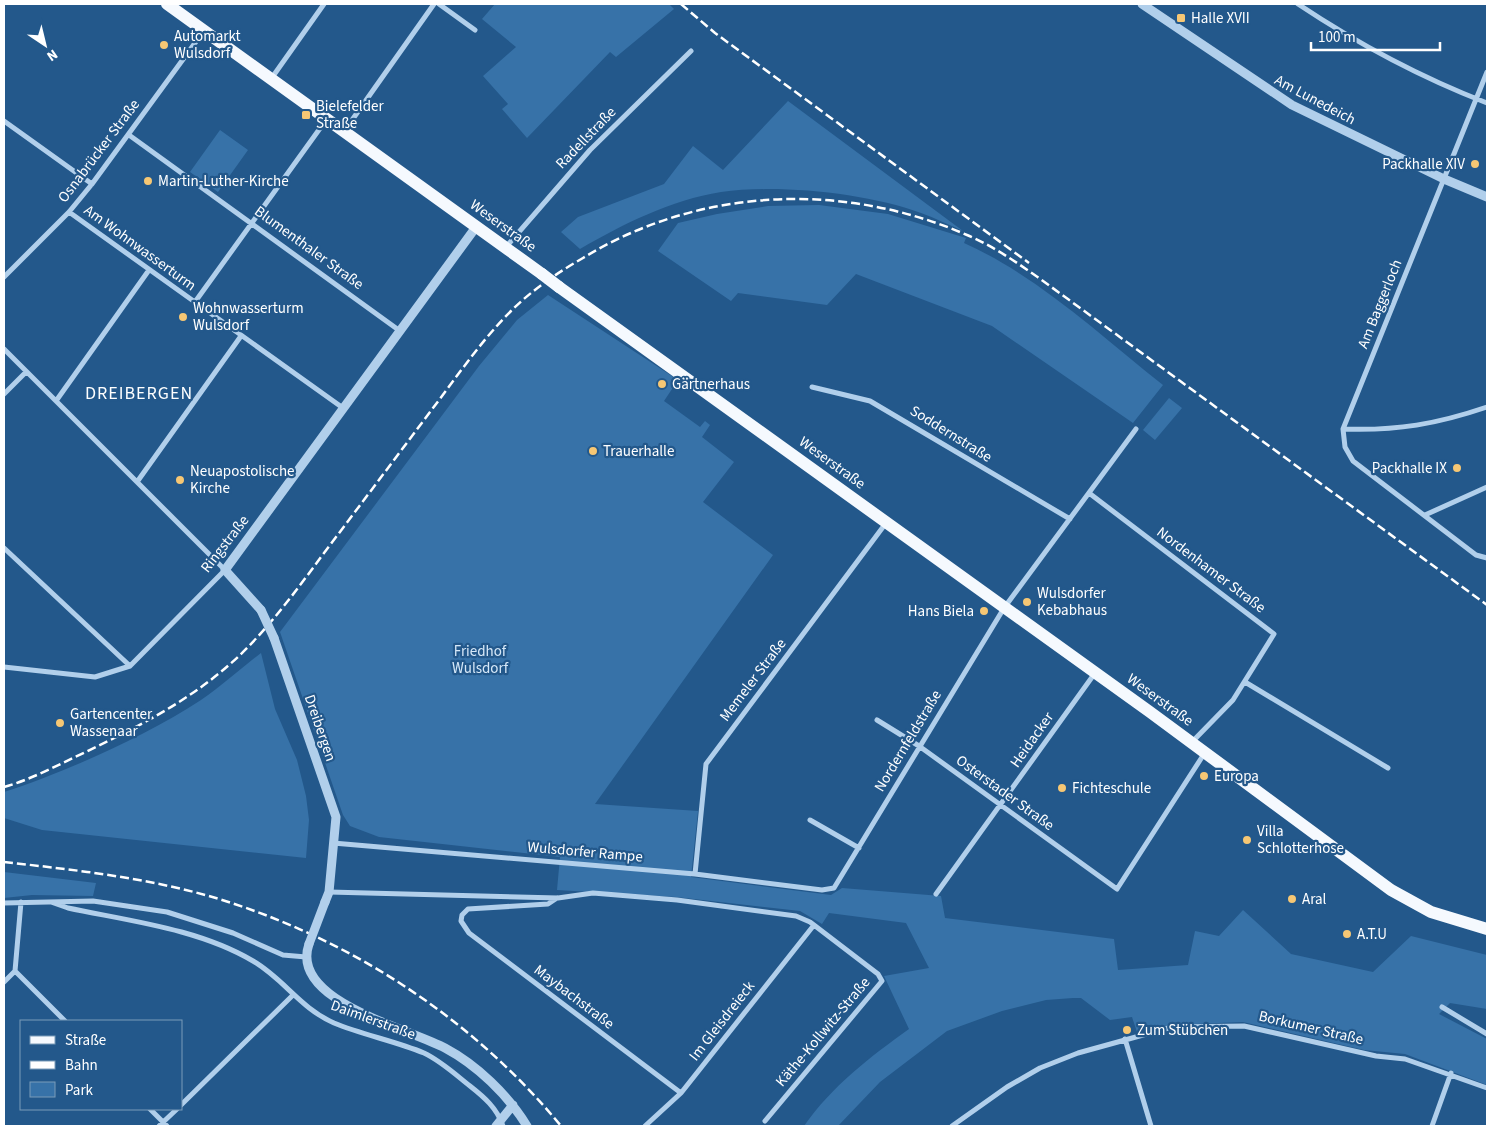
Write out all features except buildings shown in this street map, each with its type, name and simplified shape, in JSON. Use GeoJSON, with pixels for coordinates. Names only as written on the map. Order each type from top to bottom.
{"type":"FeatureCollection","features":[{"type":"Feature","properties":{"kind":"main road","name":"Weserstraße"},"geometry":{"type":"LineString","coordinates":[[167,4],[1095,673],[1404,899],[1431,912],[1487,929]]}},
{"type":"Feature","properties":{"kind":"street"},"geometry":{"type":"LineString","coordinates":[[270,79],[324,4]]}},
{"type":"Feature","properties":{"kind":"street"},"geometry":{"type":"LineString","coordinates":[[344,131],[434,4]]}},
{"type":"Feature","properties":{"kind":"street"},"geometry":{"type":"LineString","coordinates":[[439,4],[475,30]]}},
{"type":"Feature","properties":{"kind":"street","name":"Am Lunedeich"},"geometry":{"type":"LineString","coordinates":[[1142,4],[1292,105],[1444,179],[1487,197]]}},
{"type":"Feature","properties":{"kind":"street"},"geometry":{"type":"LineString","coordinates":[[1298,4],[1351,39],[1411,71],[1487,103]]}},
{"type":"Feature","properties":{"kind":"street","name":"Osnabrücker Straße"},"geometry":{"type":"LineString","coordinates":[[4,277],[69,212],[92,184],[204,31]]}},
{"type":"Feature","properties":{"kind":"street","name":"Radellstraße"},"geometry":{"type":"LineString","coordinates":[[505,248],[590,150],[691,51]]}},
{"type":"Feature","properties":{"kind":"street","name":"Am Baggerloch"},"geometry":{"type":"LineString","coordinates":[[1343,430],[1487,72]]}},
{"type":"Feature","properties":{"kind":"street"},"geometry":{"type":"LineString","coordinates":[[195,302],[326,119]]}},
{"type":"Feature","properties":{"kind":"street"},"geometry":{"type":"LineString","coordinates":[[4,120],[92,184]]}},
{"type":"Feature","properties":{"kind":"street","name":"Blumenthaler Straße"},"geometry":{"type":"LineString","coordinates":[[129,135],[400,330]]}},
{"type":"Feature","properties":{"kind":"street","name":"Am Wohnwasserturm"},"geometry":{"type":"LineString","coordinates":[[69,212],[343,408]]}},
{"type":"Feature","properties":{"kind":"street","name":"Ringstraße"},"geometry":{"type":"LineString","coordinates":[[4,667],[95,677],[130,666],[225,570],[476,227]]}},
{"type":"Feature","properties":{"kind":"street"},"geometry":{"type":"LineString","coordinates":[[56,401],[149,270]]}},
{"type":"Feature","properties":{"kind":"street"},"geometry":{"type":"LineString","coordinates":[[137,482],[241,336]]}},
{"type":"Feature","properties":{"kind":"street","name":"Dreibergen"},"geometry":{"type":"LineString","coordinates":[[4,350],[225,570],[261,610],[274,638],[336,817],[328,892],[306,957]]}},
{"type":"Feature","properties":{"kind":"street"},"geometry":{"type":"LineString","coordinates":[[4,394],[26,372]]}},
{"type":"Feature","properties":{"kind":"street","name":"Soddernstraße"},"geometry":{"type":"LineString","coordinates":[[812,387],[870,401],[1070,519]]}},
{"type":"Feature","properties":{"kind":"street"},"geometry":{"type":"LineString","coordinates":[[1487,407],[1444,422],[1378,430],[1343,430],[1345,447],[1353,462],[1426,515],[1476,555],[1487,558]]}},
{"type":"Feature","properties":{"kind":"street","name":"Nordernfeldstraße"},"geometry":{"type":"LineString","coordinates":[[834,888],[1004,608],[1136,429]]}},
{"type":"Feature","properties":{"kind":"street"},"geometry":{"type":"LineString","coordinates":[[1426,515],[1487,487]]}},
{"type":"Feature","properties":{"kind":"street","name":"Nordenhamer Straße"},"geometry":{"type":"LineString","coordinates":[[1089,493],[1274,634],[1245,682]]}},
{"type":"Feature","properties":{"kind":"street","name":"Memeler Straße"},"geometry":{"type":"LineString","coordinates":[[695,874],[706,764],[886,523]]}},
{"type":"Feature","properties":{"kind":"street"},"geometry":{"type":"LineString","coordinates":[[4,548],[130,666]]}},
{"type":"Feature","properties":{"kind":"street","name":"Heidacker"},"geometry":{"type":"LineString","coordinates":[[936,894],[1095,673]]}},
{"type":"Feature","properties":{"kind":"street"},"geometry":{"type":"LineString","coordinates":[[1191,744],[1234,700],[1245,682],[1388,768]]}},
{"type":"Feature","properties":{"kind":"street","name":"Osterstader Straße"},"geometry":{"type":"LineString","coordinates":[[877,720],[919,746],[1117,888],[1204,753]]}},
{"type":"Feature","properties":{"kind":"street"},"geometry":{"type":"LineString","coordinates":[[810,820],[858,848]]}},
{"type":"Feature","properties":{"kind":"street","name":"Wulsdorfer Rampe"},"geometry":{"type":"LineString","coordinates":[[333,844],[695,874],[822,890],[834,888]]}},
{"type":"Feature","properties":{"kind":"street"},"geometry":{"type":"LineString","coordinates":[[328,892],[558,898],[593,893],[677,900],[796,916],[814,925]]}},
{"type":"Feature","properties":{"kind":"street","name":"Maybachstraße"},"geometry":{"type":"LineString","coordinates":[[558,898],[548,904],[468,910],[462,915],[462,926],[681,1093]]}},
{"type":"Feature","properties":{"kind":"street","name":"Daimlerstraße"},"geometry":{"type":"LineString","coordinates":[[4,903],[93,901],[167,912],[233,933],[284,955],[306,957]]}},
{"type":"Feature","properties":{"kind":"street"},"geometry":{"type":"LineString","coordinates":[[4,982],[15,971],[21,902]]}},
{"type":"Feature","properties":{"kind":"street","name":"Daimlerstraße"},"geometry":{"type":"LineString","coordinates":[[51,902],[68,908],[199,938],[251,960],[277,978],[292,996],[318,1015],[335,1023],[425,1054],[449,1069],[489,1101],[500,1124]]}},
{"type":"Feature","properties":{"kind":"street","name":"Im Gleisdreieck"},"geometry":{"type":"LineString","coordinates":[[645,1126],[681,1093],[814,925]]}},
{"type":"Feature","properties":{"kind":"street","name":"Käthe-Kollwitz-Straße"},"geometry":{"type":"LineString","coordinates":[[765,1121],[882,981],[878,974],[814,925]]}},
{"type":"Feature","properties":{"kind":"street"},"geometry":{"type":"LineString","coordinates":[[306,957],[311,976],[330,995],[356,1010],[446,1048],[481,1073],[513,1105],[527,1126]]}},
{"type":"Feature","properties":{"kind":"street"},"geometry":{"type":"LineString","coordinates":[[15,971],[64,1020]]}},
{"type":"Feature","properties":{"kind":"street"},"geometry":{"type":"LineString","coordinates":[[182,1104],[292,996]]}},
{"type":"Feature","properties":{"kind":"street"},"geometry":{"type":"LineString","coordinates":[[1442,1008],[1487,1034]]}},
{"type":"Feature","properties":{"kind":"street","name":"Borkumer Straße"},"geometry":{"type":"LineString","coordinates":[[952,1126],[1007,1087],[1040,1068],[1078,1053],[1172,1027],[1244,1026],[1376,1056],[1405,1059],[1451,1073],[1487,1088]]}},
{"type":"Feature","properties":{"kind":"street"},"geometry":{"type":"LineString","coordinates":[[1125,1039],[1151,1126]]}},
{"type":"Feature","properties":{"kind":"street"},"geometry":{"type":"LineString","coordinates":[[1432,1126],[1451,1073]]}},
{"type":"Feature","properties":{"kind":"street"},"geometry":{"type":"LineString","coordinates":[[500,1124],[513,1105]]}},
{"type":"Feature","properties":{"kind":"street"},"geometry":{"type":"LineString","coordinates":[[151,1110],[163,1125],[176,1110]]}},
{"type":"Feature","properties":{"kind":"green space"},"geometry":{"type":"Polygon","coordinates":[[[495,4],[669,4],[674,9],[616,57],[610,52],[527,138],[502,109],[508,104],[483,76],[516,47],[482,19],[495,4]]]}},
{"type":"Feature","properties":{"kind":"green space"},"geometry":{"type":"Polygon","coordinates":[[[788,101],[963,231],[921,213],[875,200],[822,192],[769,189],[721,192],[684,201],[630,222],[580,249],[561,232],[578,217],[664,184],[693,146],[723,170],[788,101]]]}},
{"type":"Feature","properties":{"kind":"green space"},"geometry":{"type":"Polygon","coordinates":[[[220,130],[248,150],[218,192],[190,172],[220,130]]]}},
{"type":"Feature","properties":{"kind":"green space"},"geometry":{"type":"Polygon","coordinates":[[[819,205],[888,214],[966,238],[964,243],[1017,272],[1043,289],[1163,385],[1133,423],[992,326],[856,274],[827,305],[738,293],[731,301],[658,251],[678,223],[717,214],[768,206],[819,205]]]}},
{"type":"Feature","properties":{"kind":"green space","name":"Friedhof Wulsdorf"},"geometry":{"type":"Polygon","coordinates":[[[548,295],[678,380],[664,401],[700,427],[705,421],[710,425],[702,437],[734,462],[703,502],[773,555],[595,804],[698,811],[691,877],[831,895],[842,888],[941,896],[945,918],[1114,939],[1118,970],[1188,965],[1195,931],[1219,936],[1243,910],[1291,954],[1373,972],[1411,936],[1487,955],[1487,1009],[1450,1003],[1439,1014],[1487,1039],[1487,1085],[1405,1054],[1364,1050],[1243,1022],[1170,1025],[1137,1032],[1132,1017],[1110,1020],[1081,998],[1073,998],[1046,1000],[1002,1011],[947,1031],[880,1082],[838,1126],[804,1126],[839,1085],[866,1061],[909,1029],[884,976],[929,968],[906,923],[829,913],[822,924],[800,911],[676,897],[557,890],[560,857],[379,837],[350,826],[343,815],[280,632],[479,366],[517,320],[548,295]]]}},
{"type":"Feature","properties":{"kind":"green space"},"geometry":{"type":"Polygon","coordinates":[[[1169,398],[1182,408],[1155,440],[1143,430],[1169,398]]]}},
{"type":"Feature","properties":{"kind":"green space"},"geometry":{"type":"Polygon","coordinates":[[[261,653],[275,709],[297,760],[306,796],[309,820],[306,858],[42,830],[4,818],[4,792],[79,764],[156,727],[209,695],[261,653]]]}},
{"type":"Feature","properties":{"kind":"green space"},"geometry":{"type":"Polygon","coordinates":[[[4,872],[96,883],[93,896],[32,895],[4,898],[4,872]]]}},
{"type":"Feature","properties":{"kind":"railway"},"geometry":{"type":"LineString","coordinates":[[681,4],[715,33],[1029,263]]}},
{"type":"Feature","properties":{"kind":"railway"},"geometry":{"type":"LineString","coordinates":[[4,787],[40,774],[140,725],[201,687],[239,656],[261,633],[292,595],[479,348],[511,311],[527,296],[573,264],[628,234],[674,217],[723,205],[772,200],[822,200],[871,206],[920,218],[986,244],[1039,278],[1487,605]]}},
{"type":"Feature","properties":{"kind":"railway"},"geometry":{"type":"LineString","coordinates":[[4,862],[58,868],[166,885],[219,899],[268,916],[316,937],[362,961],[407,988],[449,1018],[489,1051],[526,1087],[561,1126]]}},
{"type":"Feature","properties":{"kind":"place","name":"Halle XVII"},"geometry":{"type":"Point","coordinates":[1181,18]}},
{"type":"Feature","properties":{"kind":"place","name":"Automarkt Wulsdorf"},"geometry":{"type":"Point","coordinates":[164,45]}},
{"type":"Feature","properties":{"kind":"place","name":"Bielefelder Straße"},"geometry":{"type":"Point","coordinates":[306,115]}},
{"type":"Feature","properties":{"kind":"place","name":"Packhalle XIV"},"geometry":{"type":"Point","coordinates":[1475,164]}},
{"type":"Feature","properties":{"kind":"place","name":"Martin-Luther-Kirche"},"geometry":{"type":"Point","coordinates":[148,181]}},
{"type":"Feature","properties":{"kind":"place","name":"Wohnwasserturm Wulsdorf"},"geometry":{"type":"Point","coordinates":[183,317]}},
{"type":"Feature","properties":{"kind":"place","name":"Gärtnerhaus"},"geometry":{"type":"Point","coordinates":[662,384]}},
{"type":"Feature","properties":{"kind":"place","name":"Trauerhalle"},"geometry":{"type":"Point","coordinates":[593,451]}},
{"type":"Feature","properties":{"kind":"place","name":"Packhalle IX"},"geometry":{"type":"Point","coordinates":[1457,468]}},
{"type":"Feature","properties":{"kind":"place","name":"Neuapostolische Kirche"},"geometry":{"type":"Point","coordinates":[180,480]}},
{"type":"Feature","properties":{"kind":"place","name":"Wulsdorfer Kebabhaus"},"geometry":{"type":"Point","coordinates":[1027,602]}},
{"type":"Feature","properties":{"kind":"place","name":"Hans Biela"},"geometry":{"type":"Point","coordinates":[984,611]}},
{"type":"Feature","properties":{"kind":"place","name":"Gartencenter Wassenaar"},"geometry":{"type":"Point","coordinates":[60,723]}},
{"type":"Feature","properties":{"kind":"place","name":"Europa"},"geometry":{"type":"Point","coordinates":[1204,776]}},
{"type":"Feature","properties":{"kind":"place","name":"Fichteschule"},"geometry":{"type":"Point","coordinates":[1062,788]}},
{"type":"Feature","properties":{"kind":"place","name":"Villa Schlotterhose"},"geometry":{"type":"Point","coordinates":[1247,840]}},
{"type":"Feature","properties":{"kind":"place","name":"Aral"},"geometry":{"type":"Point","coordinates":[1292,899]}},
{"type":"Feature","properties":{"kind":"place","name":"A.T.U"},"geometry":{"type":"Point","coordinates":[1347,934]}},
{"type":"Feature","properties":{"kind":"place","name":"Zum Stübchen"},"geometry":{"type":"Point","coordinates":[1127,1030]}},
{"type":"Feature","properties":{"kind":"district","name":"DREIBERGEN"},"geometry":{"type":"Point","coordinates":[139,393]}}]}
